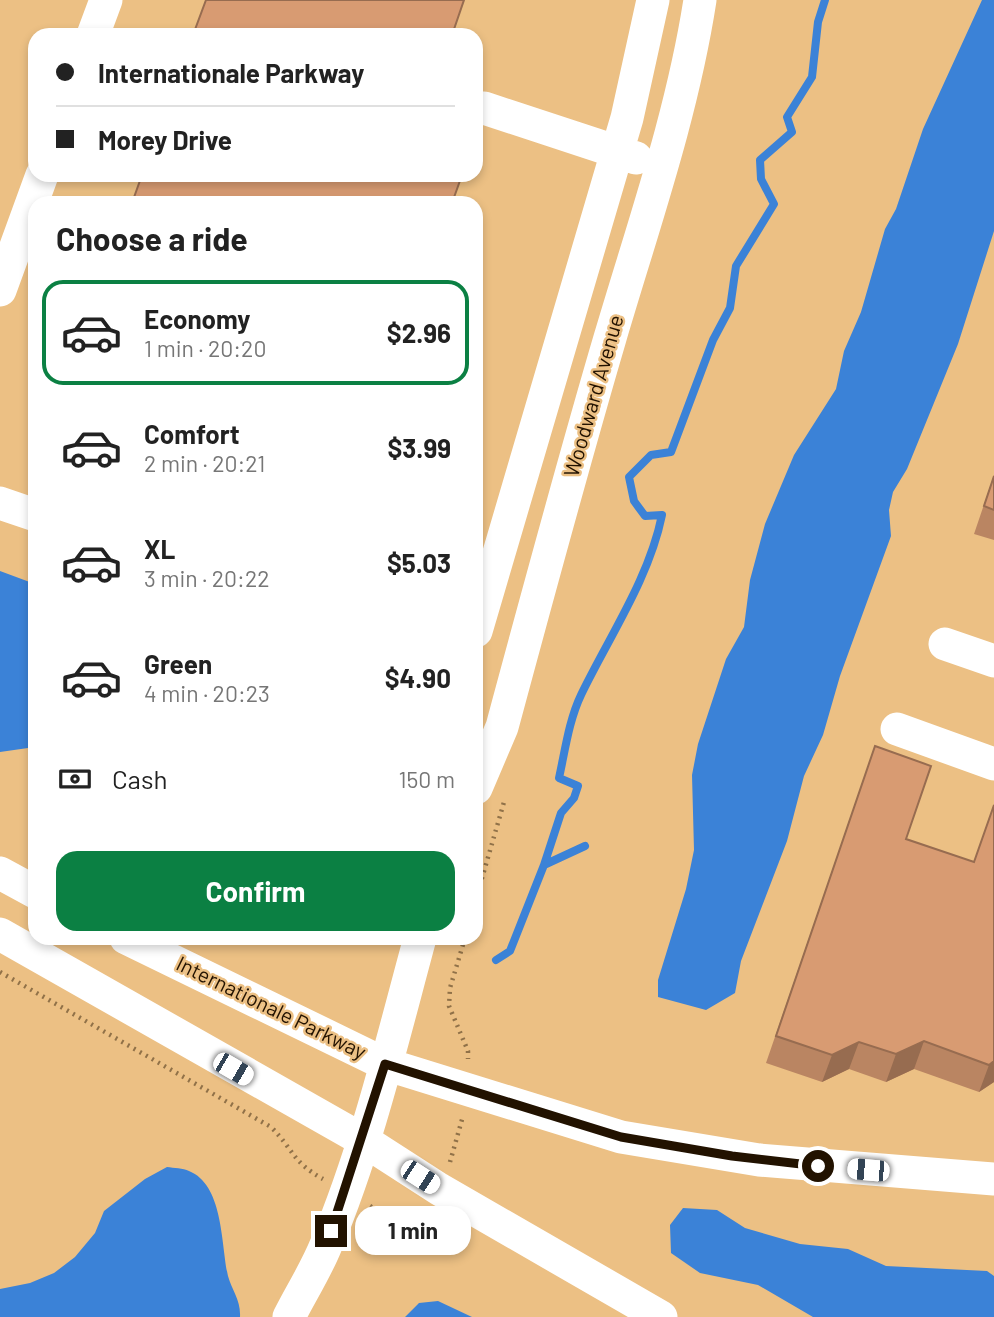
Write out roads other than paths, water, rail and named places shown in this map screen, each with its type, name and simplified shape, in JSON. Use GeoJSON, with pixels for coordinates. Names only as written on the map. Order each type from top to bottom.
{"type":"FeatureCollection","features":[{"type":"Feature","properties":{"kind":"street"},"geometry":{"type":"LineString","coordinates":[[96,28],[106,0]]}},
{"type":"Feature","properties":{"kind":"street"},"geometry":{"type":"LineString","coordinates":[[483,607],[617,152],[653,0]]}},
{"type":"Feature","properties":{"kind":"street","name":"Woodward Avenue"},"geometry":{"type":"LineString","coordinates":[[483,772],[502,727],[606,352],[662,168],[693,46],[700,0]]}},
{"type":"Feature","properties":{"kind":"street"},"geometry":{"type":"LineString","coordinates":[[484,108],[662,168]]}},
{"type":"Feature","properties":{"kind":"street"},"geometry":{"type":"LineString","coordinates":[[0,290],[28,213]]}},
{"type":"Feature","properties":{"kind":"street"},"geometry":{"type":"LineString","coordinates":[[0,503],[28,513]]}},
{"type":"Feature","properties":{"kind":"street"},"geometry":{"type":"LineString","coordinates":[[945,644],[994,661]]}},
{"type":"Feature","properties":{"kind":"street"},"geometry":{"type":"LineString","coordinates":[[897,729],[994,764]]}},
{"type":"Feature","properties":{"kind":"street"},"geometry":{"type":"LineString","coordinates":[[0,873],[28,888]]}},
{"type":"Feature","properties":{"kind":"street"},"geometry":{"type":"LineString","coordinates":[[0,934],[363,1140],[439,1189],[661,1317]]}},
{"type":"Feature","properties":{"kind":"street","name":"Internationale Parkway"},"geometry":{"type":"LineString","coordinates":[[140,945],[385,1064],[621,1137],[678,1148],[782,1162],[994,1179]]}},
{"type":"Feature","properties":{"kind":"street"},"geometry":{"type":"LineString","coordinates":[[313,1317],[326,1247],[363,1140],[418,945]]}},
{"type":"Feature","properties":{"kind":"street"},"geometry":{"type":"LineString","coordinates":[[289,1317],[326,1247]]}},
{"type":"Feature","properties":{"kind":"water"},"geometry":{"type":"Polygon","coordinates":[[[982,0],[994,0],[994,231],[958,344],[907,469],[893,492],[889,510],[891,536],[840,676],[823,735],[804,776],[787,841],[741,961],[735,993],[706,1010],[658,997],[658,980],[686,889],[694,850],[692,775],[698,744],[726,659],[744,627],[750,580],[765,524],[794,455],[836,389],[844,351],[861,312],[885,229],[896,209],[923,129],[982,0]]]}},
{"type":"Feature","properties":{"kind":"water"},"geometry":{"type":"Polygon","coordinates":[[[0,571],[28,581],[28,748],[0,752],[0,571]]]}},
{"type":"Feature","properties":{"kind":"water"},"geometry":{"type":"Polygon","coordinates":[[[167,1167],[189,1171],[200,1178],[209,1189],[219,1218],[228,1276],[238,1301],[240,1317],[0,1317],[0,1289],[30,1283],[54,1273],[75,1257],[95,1233],[104,1211],[145,1179],[167,1167]]]}},
{"type":"Feature","properties":{"kind":"water"},"geometry":{"type":"Polygon","coordinates":[[[683,1208],[717,1210],[745,1228],[800,1244],[848,1249],[886,1266],[987,1271],[994,1276],[994,1317],[813,1317],[758,1285],[700,1273],[671,1253],[670,1225],[683,1208]]]}},
{"type":"Feature","properties":{"kind":"water"},"geometry":{"type":"Polygon","coordinates":[[[438,1301],[472,1317],[405,1317],[419,1303],[438,1301]]]}},
{"type":"Feature","properties":{"kind":"waterway"},"geometry":{"type":"LineString","coordinates":[[544,865],[561,813],[574,798],[578,786],[559,778],[573,715],[638,585],[656,539],[662,515],[645,516],[634,501],[629,477],[651,455],[671,452],[713,340],[730,308],[736,266],[774,204],[761,179],[760,160],[792,132],[787,117],[812,77],[818,22],[825,0]]}},
{"type":"Feature","properties":{"kind":"waterway"},"geometry":{"type":"LineString","coordinates":[[496,960],[510,951],[544,865],[585,846]]}}]}
